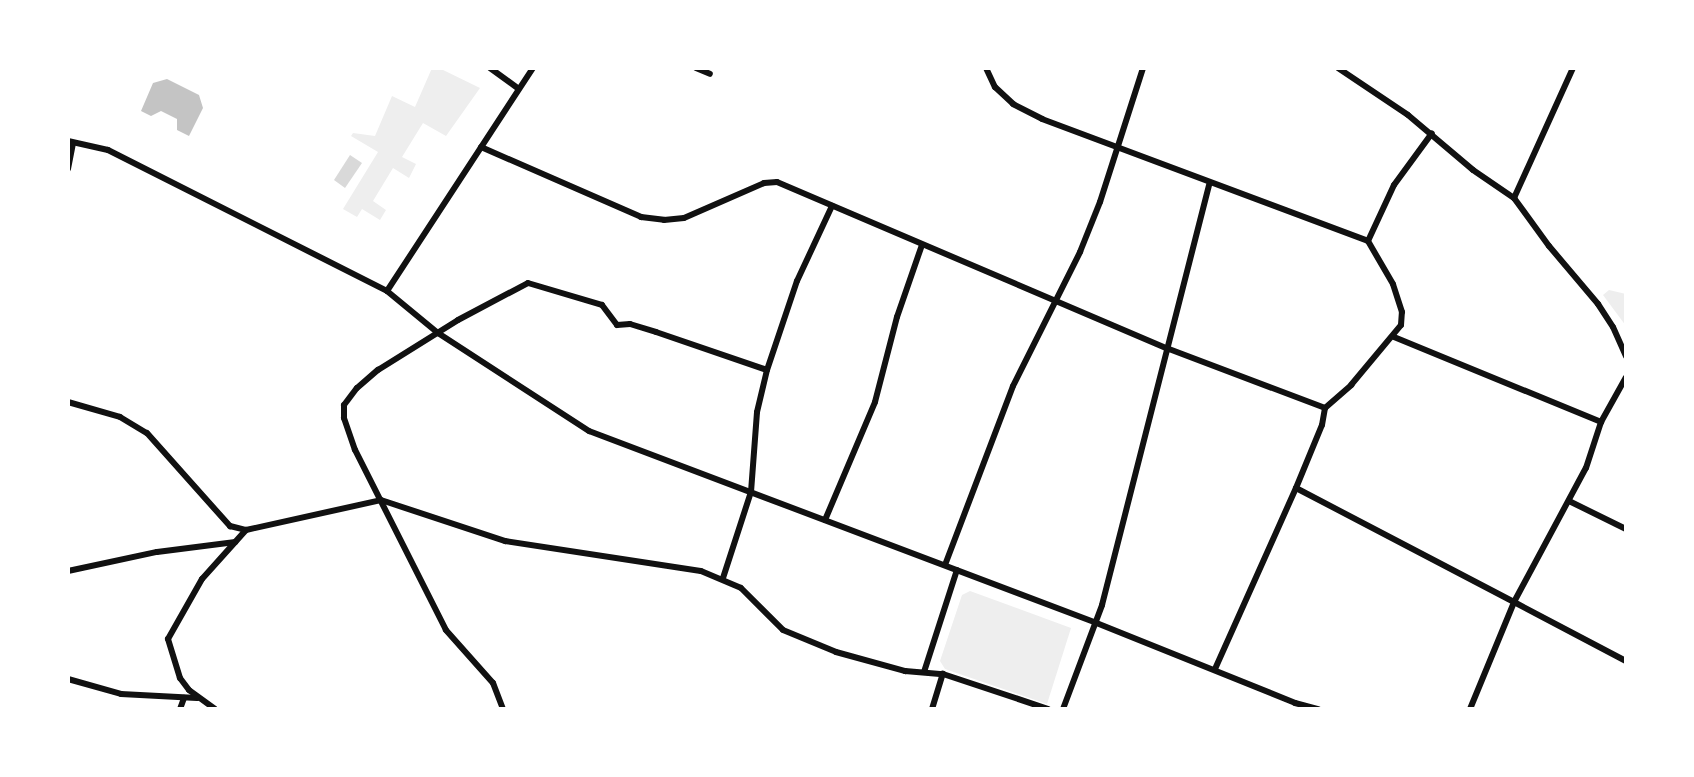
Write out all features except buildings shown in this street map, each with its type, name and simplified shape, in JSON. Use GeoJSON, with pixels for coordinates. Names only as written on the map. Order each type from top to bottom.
{"type":"FeatureCollection","features":[{"type":"Feature","properties":{"kind":"street"},"geometry":{"type":"LineString","coordinates":[[490,68],[518,88]]}},
{"type":"Feature","properties":{"kind":"street"},"geometry":{"type":"LineString","coordinates":[[387,291],[533,68]]}},
{"type":"Feature","properties":{"kind":"street"},"geometry":{"type":"LineString","coordinates":[[696,68],[710,74]]}},
{"type":"Feature","properties":{"kind":"street"},"geometry":{"type":"LineString","coordinates":[[986,68],[995,87],[1013,104],[1042,119],[1119,146],[1209,184],[1368,241],[1393,284],[1402,312],[1401,326],[1351,385],[1325,408],[1322,425],[1296,488],[1215,669]]}},
{"type":"Feature","properties":{"kind":"street"},"geometry":{"type":"LineString","coordinates":[[945,565],[1013,386],[1054,299],[1080,252],[1119,146],[1143,68]]}},
{"type":"Feature","properties":{"kind":"street"},"geometry":{"type":"LineString","coordinates":[[1338,68],[1349,71],[1432,133],[1473,170],[1514,198],[1549,246],[1598,304],[1613,327],[1626,356]]}},
{"type":"Feature","properties":{"kind":"street"},"geometry":{"type":"LineString","coordinates":[[1514,198],[1573,68]]}},
{"type":"Feature","properties":{"kind":"street"},"geometry":{"type":"LineString","coordinates":[[1368,241],[1394,185],[1432,133]]}},
{"type":"Feature","properties":{"kind":"street"},"geometry":{"type":"LineString","coordinates":[[68,169],[71,143],[108,150],[387,291],[438,333],[589,431],[1094,622],[1295,703],[1317,709]]}},
{"type":"Feature","properties":{"kind":"street"},"geometry":{"type":"LineString","coordinates":[[481,147],[642,217],[684,218],[764,183],[777,183],[1169,349],[1325,408]]}},
{"type":"Feature","properties":{"kind":"street"},"geometry":{"type":"LineString","coordinates":[[1063,709],[1102,605],[1209,184]]}},
{"type":"Feature","properties":{"kind":"street"},"geometry":{"type":"LineString","coordinates":[[723,578],[751,492],[757,412],[767,370],[797,281],[832,206]]}},
{"type":"Feature","properties":{"kind":"street"},"geometry":{"type":"LineString","coordinates":[[825,520],[874,402],[897,317],[922,245]]}},
{"type":"Feature","properties":{"kind":"street"},"geometry":{"type":"LineString","coordinates":[[503,709],[493,683],[446,630],[355,450],[344,418],[344,405],[378,370],[528,283],[602,305],[617,325],[630,324],[767,370]]}},
{"type":"Feature","properties":{"kind":"street"},"geometry":{"type":"LineString","coordinates":[[1394,337],[1601,422]]}},
{"type":"Feature","properties":{"kind":"street"},"geometry":{"type":"LineString","coordinates":[[1470,709],[1514,602],[1586,467],[1601,422],[1626,377]]}},
{"type":"Feature","properties":{"kind":"street"},"geometry":{"type":"LineString","coordinates":[[68,402],[80,402],[120,417],[147,433],[230,526],[246,530],[381,500],[505,541],[701,570],[741,588],[783,630],[836,652],[905,671],[943,674],[1048,709]]}},
{"type":"Feature","properties":{"kind":"street"},"geometry":{"type":"LineString","coordinates":[[1296,488],[1626,661]]}},
{"type":"Feature","properties":{"kind":"street"},"geometry":{"type":"LineString","coordinates":[[1569,501],[1626,529]]}},
{"type":"Feature","properties":{"kind":"street"},"geometry":{"type":"LineString","coordinates":[[215,709],[199,698],[180,678],[168,639],[202,579],[246,530]]}},
{"type":"Feature","properties":{"kind":"street"},"geometry":{"type":"LineString","coordinates":[[68,571],[157,552],[235,542]]}},
{"type":"Feature","properties":{"kind":"street"},"geometry":{"type":"LineString","coordinates":[[924,672],[957,570]]}},
{"type":"Feature","properties":{"kind":"street"},"geometry":{"type":"LineString","coordinates":[[932,709],[943,674]]}},
{"type":"Feature","properties":{"kind":"street"},"geometry":{"type":"LineString","coordinates":[[68,679],[121,694],[199,698]]}},
{"type":"Feature","properties":{"kind":"street"},"geometry":{"type":"LineString","coordinates":[[180,709],[184,698]]}},
{"type":"Feature","properties":{"kind":"shaded area"},"geometry":{"type":"Polygon","coordinates":[[[432,68],[439,68],[480,88],[446,136],[423,123],[402,157],[416,164],[409,178],[393,168],[373,201],[386,210],[380,220],[362,209],[357,217],[343,209],[378,152],[351,136],[353,133],[375,136],[392,96],[415,107],[432,68]]]}},
{"type":"Feature","properties":{"kind":"shaded area"},"geometry":{"type":"Polygon","coordinates":[[[350,155],[362,163],[345,188],[334,180],[350,155]]]}},
{"type":"Feature","properties":{"kind":"shaded area"},"geometry":{"type":"Polygon","coordinates":[[[1609,290],[1626,294],[1626,326],[1603,295],[1609,290]]]}},
{"type":"Feature","properties":{"kind":"shaded area"},"geometry":{"type":"Polygon","coordinates":[[[970,591],[1071,628],[1047,704],[945,669],[940,661],[962,595],[970,591]]]}}]}
